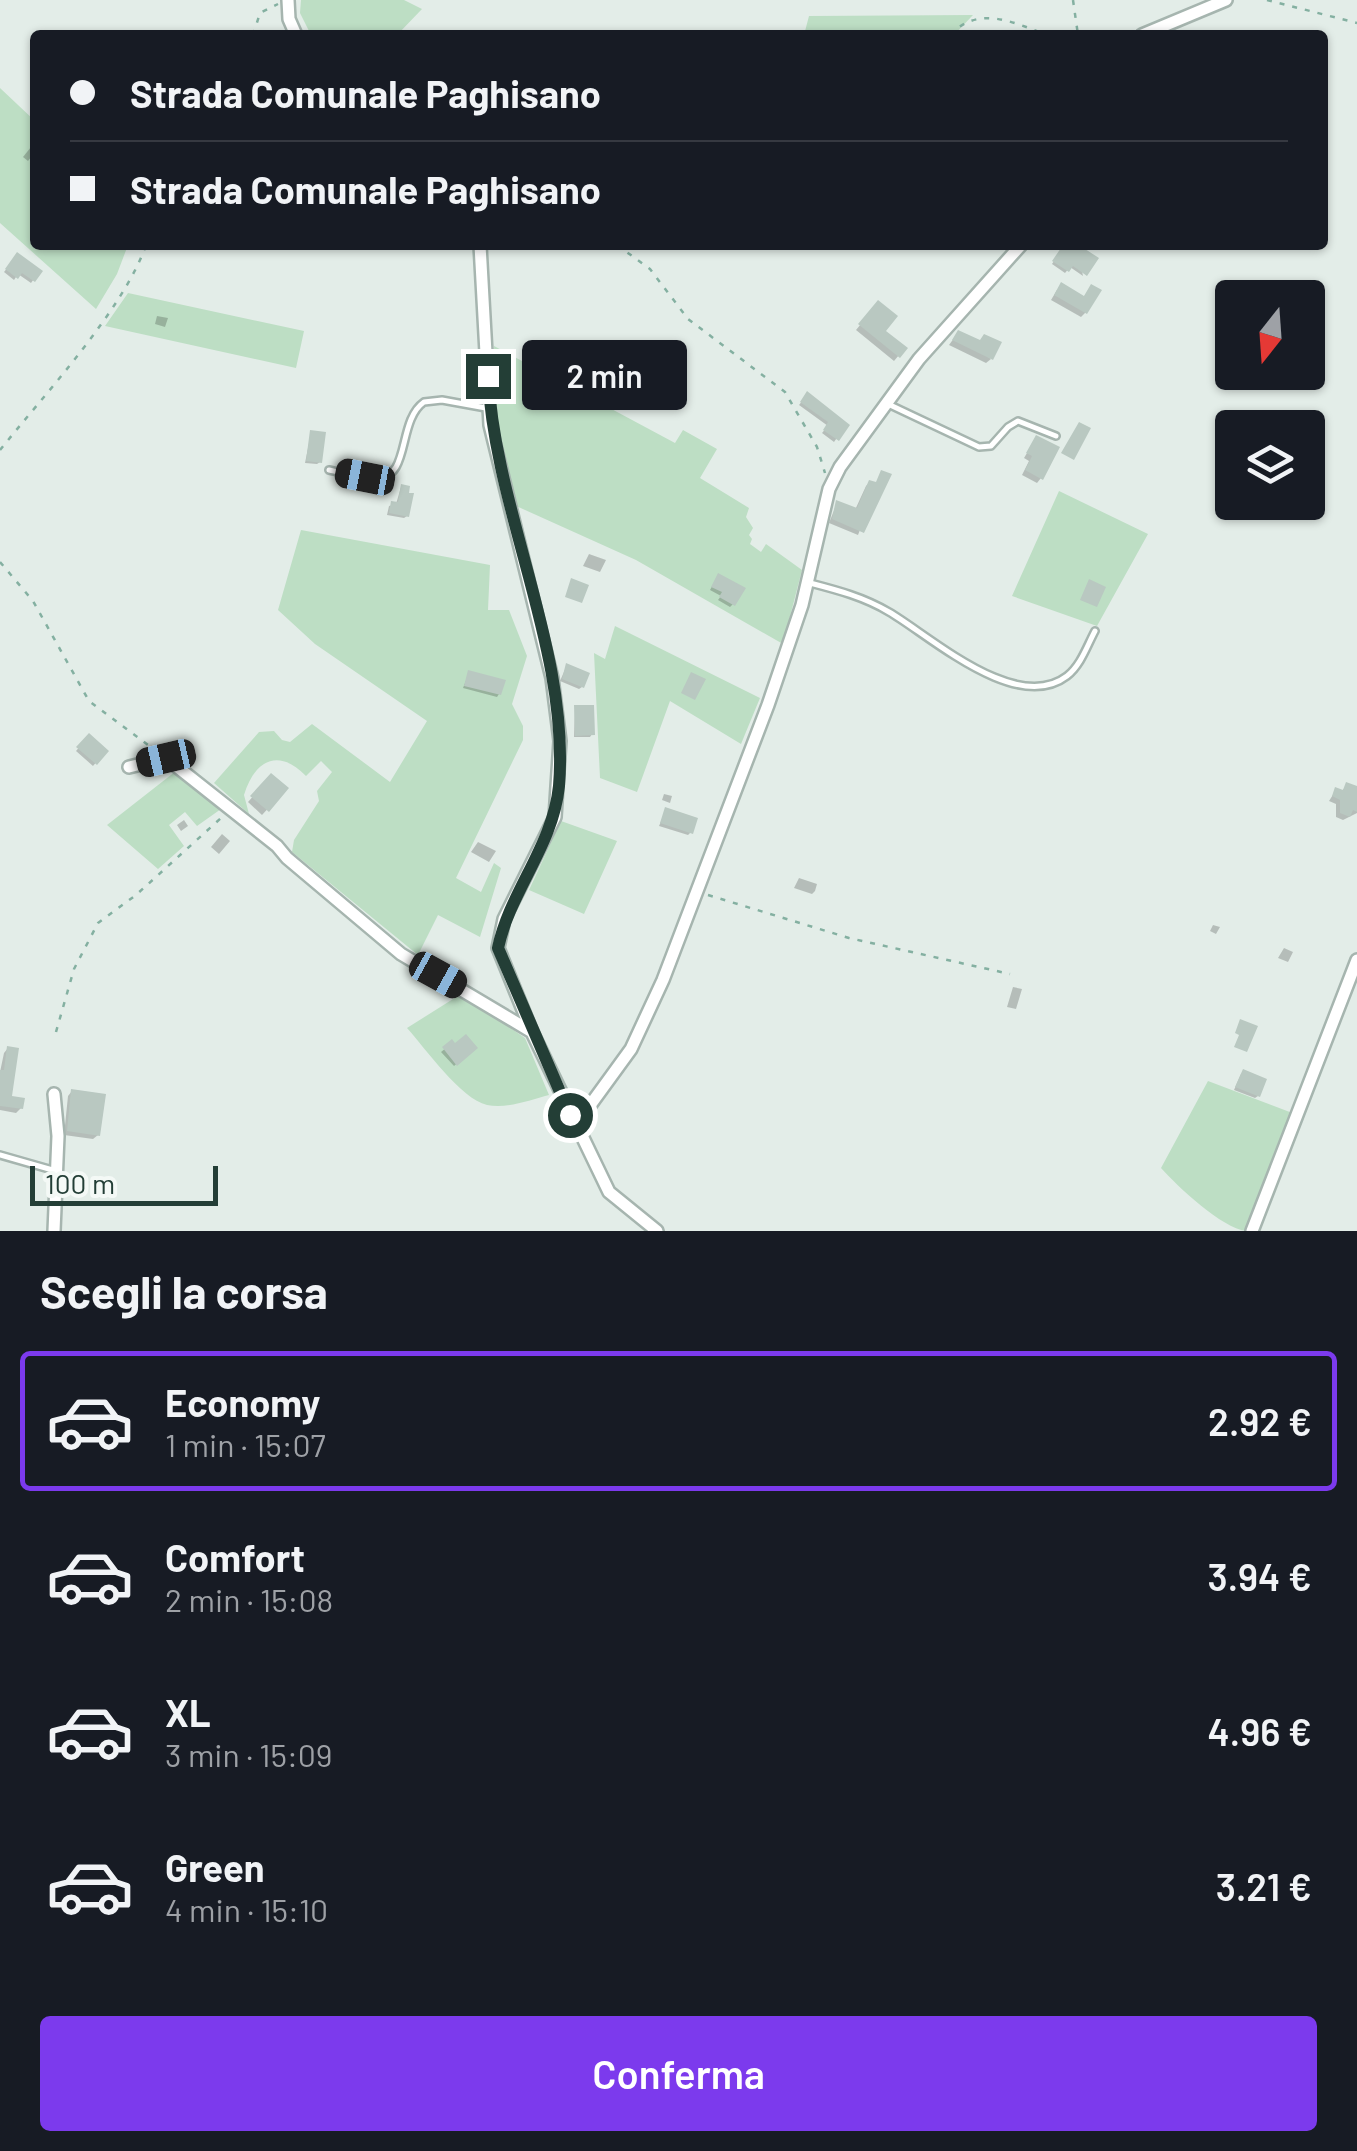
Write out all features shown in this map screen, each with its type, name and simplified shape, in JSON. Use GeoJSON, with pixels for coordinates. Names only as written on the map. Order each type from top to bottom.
{"type":"FeatureCollection","features":[{"type":"Feature","properties":{"kind":"street"},"geometry":{"type":"LineString","coordinates":[[1154,30],[1226,0]]}},
{"type":"Feature","properties":{"kind":"street"},"geometry":{"type":"LineString","coordinates":[[280,2],[294,30]]}},
{"type":"Feature","properties":{"kind":"street"},"geometry":{"type":"LineString","coordinates":[[480,250],[490,426],[552,678],[560,741],[555,817],[504,919],[498,948],[532,1032],[609,1192],[657,1231]]}},
{"type":"Feature","properties":{"kind":"street"},"geometry":{"type":"LineString","coordinates":[[575,1126],[630,1050],[663,980],[768,705],[807,582],[829,489],[840,467],[885,402],[1017,250]]}},
{"type":"Feature","properties":{"kind":"street"},"geometry":{"type":"LineString","coordinates":[[129,767],[166,758],[277,846],[400,954],[532,1032]]}},
{"type":"Feature","properties":{"kind":"street"},"geometry":{"type":"LineString","coordinates":[[1252,1231],[1357,960]]}},
{"type":"Feature","properties":{"kind":"street"},"geometry":{"type":"LineString","coordinates":[[54,1094],[58,1120],[54,1231]]}},
{"type":"Feature","properties":{"kind":"lane"},"geometry":{"type":"LineString","coordinates":[[329,470],[388,477],[398,466],[409,417],[424,402],[442,400],[489,408]]}},
{"type":"Feature","properties":{"kind":"lane"},"geometry":{"type":"LineString","coordinates":[[885,402],[979,447],[992,446],[1018,421],[1056,436]]}},
{"type":"Feature","properties":{"kind":"lane"},"geometry":{"type":"LineString","coordinates":[[807,582],[864,599],[968,666],[1017,683],[1046,684],[1066,677],[1079,662],[1094,630]]}},
{"type":"Feature","properties":{"kind":"lane"},"geometry":{"type":"LineString","coordinates":[[0,1155],[56,1171]]}},
{"type":"Feature","properties":{"kind":"path"},"geometry":{"type":"LineString","coordinates":[[1074,0],[1077,30]]}},
{"type":"Feature","properties":{"kind":"path"},"geometry":{"type":"LineString","coordinates":[[1267,0],[1357,23]]}},
{"type":"Feature","properties":{"kind":"path"},"geometry":{"type":"LineString","coordinates":[[255,30],[260,13],[280,2]]}},
{"type":"Feature","properties":{"kind":"path"},"geometry":{"type":"LineString","coordinates":[[955,30],[963,22],[993,18],[1032,30]]}},
{"type":"Feature","properties":{"kind":"path"},"geometry":{"type":"LineString","coordinates":[[0,450],[94,331],[139,266],[144,250]]}},
{"type":"Feature","properties":{"kind":"path"},"geometry":{"type":"LineString","coordinates":[[624,250],[650,269],[688,319],[785,392],[817,446],[829,489]]}},
{"type":"Feature","properties":{"kind":"path"},"geometry":{"type":"LineString","coordinates":[[0,562],[33,601],[89,701],[166,758]]}},
{"type":"Feature","properties":{"kind":"path"},"geometry":{"type":"LineString","coordinates":[[56,1032],[74,970],[98,923],[181,856],[228,809]]}},
{"type":"Feature","properties":{"kind":"path"},"geometry":{"type":"LineString","coordinates":[[697,892],[849,938],[1010,974]]}},
{"type":"Feature","properties":{"kind":"green space"},"geometry":{"type":"Polygon","coordinates":[[[301,0],[404,0],[422,9],[402,30],[308,30],[300,13],[301,0]]]}},
{"type":"Feature","properties":{"kind":"green space"},"geometry":{"type":"Polygon","coordinates":[[[973,15],[959,30],[805,30],[809,16],[973,15]]]}},
{"type":"Feature","properties":{"kind":"green space"},"geometry":{"type":"Polygon","coordinates":[[[0,88],[30,116],[30,250],[0,223],[0,88]]]}},
{"type":"Feature","properties":{"kind":"green space"},"geometry":{"type":"Polygon","coordinates":[[[30,250],[126,250],[96,309],[30,250]]]}},
{"type":"Feature","properties":{"kind":"green space"},"geometry":{"type":"Polygon","coordinates":[[[128,293],[304,331],[296,368],[105,326],[128,293]]]}},
{"type":"Feature","properties":{"kind":"green space"},"geometry":{"type":"Polygon","coordinates":[[[494,346],[675,443],[683,430],[717,449],[700,478],[749,508],[746,517],[753,528],[750,544],[761,552],[766,544],[802,570],[783,644],[636,560],[514,505],[496,424],[494,346]]]}},
{"type":"Feature","properties":{"kind":"green space"},"geometry":{"type":"Polygon","coordinates":[[[1059,491],[1148,534],[1097,626],[1012,596],[1059,491]]]}},
{"type":"Feature","properties":{"kind":"green space"},"geometry":{"type":"Polygon","coordinates":[[[301,530],[490,565],[488,610],[509,610],[527,656],[512,704],[523,726],[523,740],[456,878],[481,892],[494,863],[501,868],[480,937],[438,915],[418,955],[292,852],[294,840],[319,801],[317,791],[332,772],[321,761],[306,776],[296,767],[277,760],[261,766],[244,795],[249,814],[214,783],[259,732],[274,731],[290,742],[312,724],[390,782],[427,721],[315,644],[278,610],[301,530]]]}},
{"type":"Feature","properties":{"kind":"green space"},"geometry":{"type":"Polygon","coordinates":[[[615,626],[760,698],[741,744],[670,701],[637,792],[600,778],[594,653],[605,659],[615,626]]]}},
{"type":"Feature","properties":{"kind":"green space"},"geometry":{"type":"Polygon","coordinates":[[[176,771],[221,809],[197,826],[185,812],[169,825],[184,846],[158,869],[107,825],[176,771]]]}},
{"type":"Feature","properties":{"kind":"green space"},"geometry":{"type":"Polygon","coordinates":[[[561,821],[617,841],[584,914],[529,890],[561,821]]]}},
{"type":"Feature","properties":{"kind":"green space"},"geometry":{"type":"Polygon","coordinates":[[[461,994],[525,1038],[549,1095],[510,1105],[487,1105],[466,1093],[433,1060],[407,1028],[461,994]]]}},
{"type":"Feature","properties":{"kind":"green space"},"geometry":{"type":"Polygon","coordinates":[[[1208,1081],[1295,1114],[1246,1231],[1213,1215],[1161,1168],[1208,1081]]]}},
{"type":"Feature","properties":{"kind":"building"},"geometry":{"type":"Polygon","coordinates":[[[1060,250],[1087,250],[1099,258],[1087,276],[1073,266],[1069,272],[1052,261],[1060,250]]]}},
{"type":"Feature","properties":{"kind":"building"},"geometry":{"type":"Polygon","coordinates":[[[17,252],[43,271],[35,282],[22,273],[18,279],[5,269],[17,252]]]}},
{"type":"Feature","properties":{"kind":"building"},"geometry":{"type":"Polygon","coordinates":[[[1061,282],[1084,296],[1091,284],[1102,290],[1087,314],[1054,295],[1061,282]]]}},
{"type":"Feature","properties":{"kind":"building"},"geometry":{"type":"Polygon","coordinates":[[[878,300],[898,316],[886,331],[908,348],[900,358],[858,324],[878,300]]]}},
{"type":"Feature","properties":{"kind":"building"},"geometry":{"type":"Polygon","coordinates":[[[958,330],[980,340],[984,334],[1002,342],[993,360],[952,340],[958,330]]]}},
{"type":"Feature","properties":{"kind":"building"},"geometry":{"type":"Polygon","coordinates":[[[807,391],[850,425],[839,441],[823,430],[828,422],[800,402],[807,391]]]}},
{"type":"Feature","properties":{"kind":"building"},"geometry":{"type":"Polygon","coordinates":[[[1079,422],[1091,428],[1074,460],[1061,453],[1079,422]]]}},
{"type":"Feature","properties":{"kind":"building"},"geometry":{"type":"Polygon","coordinates":[[[310,430],[326,432],[322,463],[306,461],[310,430]]]}},
{"type":"Feature","properties":{"kind":"building"},"geometry":{"type":"Polygon","coordinates":[[[1036,435],[1060,447],[1043,480],[1025,470],[1032,456],[1026,453],[1036,435]]]}},
{"type":"Feature","properties":{"kind":"building"},"geometry":{"type":"Polygon","coordinates":[[[881,470],[892,474],[864,533],[832,519],[836,500],[857,508],[869,480],[876,482],[881,470]]]}},
{"type":"Feature","properties":{"kind":"building"},"geometry":{"type":"Polygon","coordinates":[[[401,484],[410,486],[409,493],[414,493],[409,517],[389,513],[391,501],[398,502],[401,484]]]}},
{"type":"Feature","properties":{"kind":"building"},"geometry":{"type":"Polygon","coordinates":[[[718,573],[746,588],[735,606],[711,587],[718,573]]]}},
{"type":"Feature","properties":{"kind":"building"},"geometry":{"type":"Polygon","coordinates":[[[571,578],[589,585],[582,603],[565,597],[571,578]]]}},
{"type":"Feature","properties":{"kind":"building"},"geometry":{"type":"Polygon","coordinates":[[[1089,579],[1106,587],[1097,607],[1080,600],[1089,579]]]}},
{"type":"Feature","properties":{"kind":"building"},"geometry":{"type":"Polygon","coordinates":[[[566,663],[590,673],[584,688],[562,679],[566,663]]]}},
{"type":"Feature","properties":{"kind":"building"},"geometry":{"type":"Polygon","coordinates":[[[468,670],[506,680],[501,695],[464,686],[468,670]]]}},
{"type":"Feature","properties":{"kind":"building"},"geometry":{"type":"Polygon","coordinates":[[[691,672],[706,679],[695,700],[681,693],[691,672]]]}},
{"type":"Feature","properties":{"kind":"building"},"geometry":{"type":"Polygon","coordinates":[[[574,705],[594,705],[595,735],[575,736],[574,705]]]}},
{"type":"Feature","properties":{"kind":"building"},"geometry":{"type":"Polygon","coordinates":[[[89,733],[109,751],[97,765],[76,747],[89,733]]]}},
{"type":"Feature","properties":{"kind":"building"},"geometry":{"type":"Polygon","coordinates":[[[271,773],[289,788],[269,812],[250,796],[271,773]]]}},
{"type":"Feature","properties":{"kind":"building"},"geometry":{"type":"Polygon","coordinates":[[[1346,782],[1357,786],[1357,812],[1353,810],[1350,817],[1340,813],[1340,800],[1332,796],[1335,787],[1343,790],[1346,782]]]}},
{"type":"Feature","properties":{"kind":"building"},"geometry":{"type":"Polygon","coordinates":[[[665,807],[698,818],[693,834],[660,823],[665,807]]]}},
{"type":"Feature","properties":{"kind":"building"},"geometry":{"type":"Polygon","coordinates":[[[1240,1019],[1258,1026],[1247,1052],[1234,1047],[1240,1019]]]}},
{"type":"Feature","properties":{"kind":"building"},"geometry":{"type":"Polygon","coordinates":[[[466,1034],[478,1048],[457,1066],[442,1047],[466,1034]]]}},
{"type":"Feature","properties":{"kind":"building"},"geometry":{"type":"Polygon","coordinates":[[[7,1046],[19,1048],[12,1096],[25,1098],[23,1109],[0,1106],[0,1070],[4,1070],[7,1046]]]}},
{"type":"Feature","properties":{"kind":"building"},"geometry":{"type":"Polygon","coordinates":[[[1243,1069],[1267,1079],[1260,1097],[1235,1087],[1243,1069]]]}},
{"type":"Feature","properties":{"kind":"building"},"geometry":{"type":"Polygon","coordinates":[[[71,1089],[106,1094],[100,1136],[67,1131],[71,1089]]]}},
{"type":"Feature","properties":{"kind":"route"},"geometry":{"type":"LineString","coordinates":[[488,376],[490,426],[552,678],[560,741],[555,817],[504,919],[498,948],[502,965],[570,1115]]}}]}
